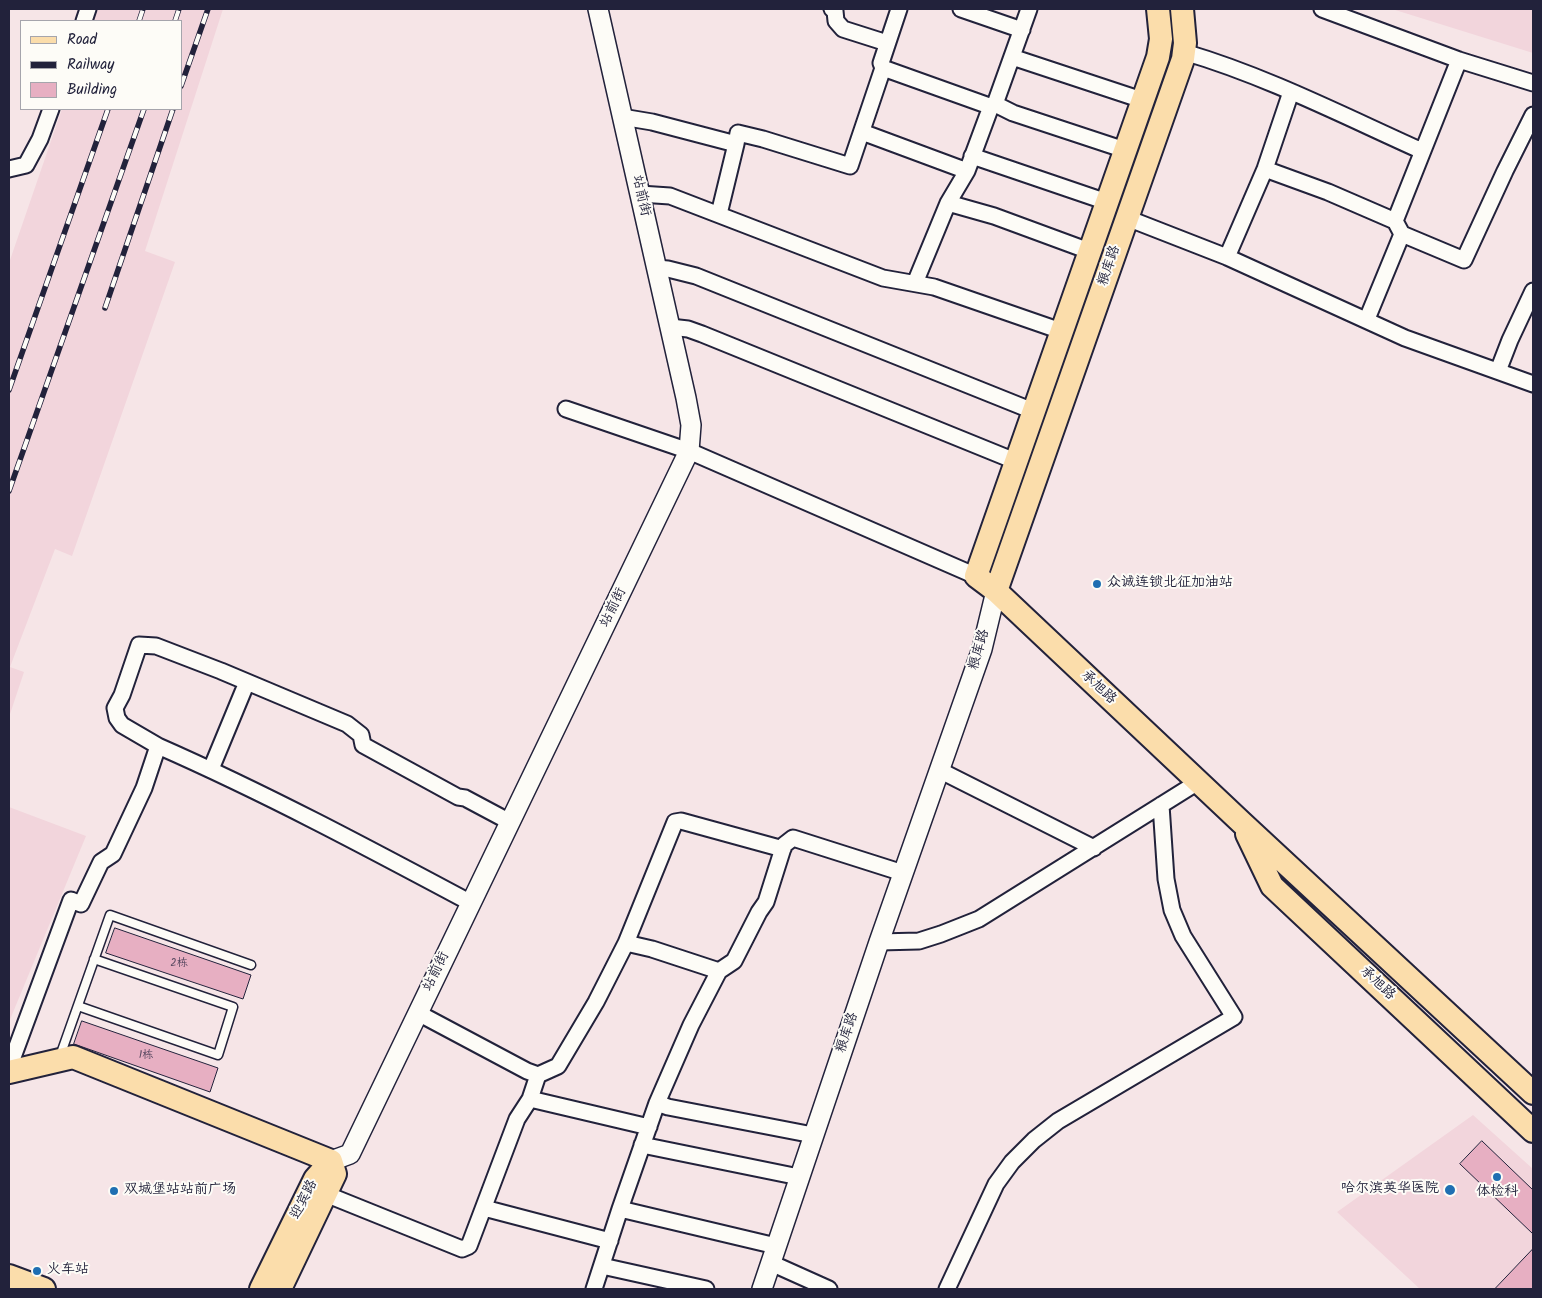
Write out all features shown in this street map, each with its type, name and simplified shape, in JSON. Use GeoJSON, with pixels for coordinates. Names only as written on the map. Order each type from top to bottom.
{"type":"FeatureCollection","features":[{"type":"Feature","properties":{"kind":"main road","name":"粮库路"},"geometry":{"type":"LineString","coordinates":[[976,576],[1158,56],[1161,39],[1158,9]]}},
{"type":"Feature","properties":{"kind":"main road","name":"粮库路"},"geometry":{"type":"LineString","coordinates":[[996,591],[1183,59],[1185,43],[1182,9]]}},
{"type":"Feature","properties":{"kind":"main road","name":"承旭路"},"geometry":{"type":"LineString","coordinates":[[976,576],[996,591],[1198,782],[1533,1093]]}},
{"type":"Feature","properties":{"kind":"main road","name":"承旭路"},"geometry":{"type":"LineString","coordinates":[[1241,822],[1272,886],[1533,1130]]}},
{"type":"Feature","properties":{"kind":"main road"},"geometry":{"type":"LineString","coordinates":[[9,1072],[73,1057],[331,1161]]}},
{"type":"Feature","properties":{"kind":"main road","name":"迎宾路"},"geometry":{"type":"LineString","coordinates":[[280,1289],[318,1191],[315,1178],[331,1161]]}},
{"type":"Feature","properties":{"kind":"main road","name":"迎宾路"},"geometry":{"type":"LineString","coordinates":[[261,1289],[318,1191]]}},
{"type":"Feature","properties":{"kind":"main road"},"geometry":{"type":"LineString","coordinates":[[9,1276],[44,1289]]}},
{"type":"Feature","properties":{"kind":"street","name":"站前街"},"geometry":{"type":"LineString","coordinates":[[331,1161],[350,1154],[689,451],[691,425],[598,9]]}},
{"type":"Feature","properties":{"kind":"street"},"geometry":{"type":"LineString","coordinates":[[832,9],[835,10],[836,21],[843,29],[887,43]]}},
{"type":"Feature","properties":{"kind":"street"},"geometry":{"type":"LineString","coordinates":[[719,214],[738,133],[850,166],[883,68],[881,63],[899,9]]}},
{"type":"Feature","properties":{"kind":"street"},"geometry":{"type":"LineString","coordinates":[[961,9],[1022,30]]}},
{"type":"Feature","properties":{"kind":"street"},"geometry":{"type":"LineString","coordinates":[[916,283],[948,203],[967,171],[1029,9]]}},
{"type":"Feature","properties":{"kind":"street"},"geometry":{"type":"LineString","coordinates":[[1322,9],[1459,60],[1533,84]]}},
{"type":"Feature","properties":{"kind":"street"},"geometry":{"type":"LineString","coordinates":[[1184,52],[1208,59],[1291,92],[1422,151]]}},
{"type":"Feature","properties":{"kind":"street"},"geometry":{"type":"LineString","coordinates":[[1012,56],[1142,100]]}},
{"type":"Feature","properties":{"kind":"street"},"geometry":{"type":"LineString","coordinates":[[1367,319],[1422,151],[1459,60]]}},
{"type":"Feature","properties":{"kind":"street"},"geometry":{"type":"LineString","coordinates":[[883,68],[1125,150]]}},
{"type":"Feature","properties":{"kind":"street"},"geometry":{"type":"LineString","coordinates":[[1227,257],[1265,169],[1291,92]]}},
{"type":"Feature","properties":{"kind":"street"},"geometry":{"type":"LineString","coordinates":[[9,169],[26,165],[40,139],[51,110]]}},
{"type":"Feature","properties":{"kind":"street"},"geometry":{"type":"LineString","coordinates":[[1265,169],[1328,192],[1464,260],[1533,115]]}},
{"type":"Feature","properties":{"kind":"street"},"geometry":{"type":"LineString","coordinates":[[622,117],[652,122],[736,144]]}},
{"type":"Feature","properties":{"kind":"street"},"geometry":{"type":"LineString","coordinates":[[862,132],[967,171]]}},
{"type":"Feature","properties":{"kind":"street"},"geometry":{"type":"LineString","coordinates":[[972,156],[1107,202]]}},
{"type":"Feature","properties":{"kind":"street"},"geometry":{"type":"LineString","coordinates":[[640,194],[670,196],[883,278],[916,283],[960,296],[1061,331]]}},
{"type":"Feature","properties":{"kind":"street"},"geometry":{"type":"LineString","coordinates":[[948,203],[994,216],[1089,250]]}},
{"type":"Feature","properties":{"kind":"street"},"geometry":{"type":"LineString","coordinates":[[1127,218],[1227,257],[1367,319],[1405,338],[1533,384]]}},
{"type":"Feature","properties":{"kind":"street"},"geometry":{"type":"LineString","coordinates":[[656,268],[696,276],[1033,411]]}},
{"type":"Feature","properties":{"kind":"street"},"geometry":{"type":"LineString","coordinates":[[1498,371],[1533,291]]}},
{"type":"Feature","properties":{"kind":"street"},"geometry":{"type":"LineString","coordinates":[[670,327],[688,329],[702,334],[1015,461]]}},
{"type":"Feature","properties":{"kind":"street"},"geometry":{"type":"LineString","coordinates":[[566,409],[689,451],[976,576]]}},
{"type":"Feature","properties":{"kind":"street","name":"粮库路"},"geometry":{"type":"LineString","coordinates":[[762,1289],[879,942],[982,649],[996,591]]}},
{"type":"Feature","properties":{"kind":"street"},"geometry":{"type":"LineString","coordinates":[[471,903],[356,841],[211,769],[158,746],[122,725],[117,718],[114,708],[122,695],[139,645],[156,646],[347,724],[361,735],[363,744],[458,797],[465,798],[510,822]]}},
{"type":"Feature","properties":{"kind":"street"},"geometry":{"type":"LineString","coordinates":[[211,769],[247,682]]}},
{"type":"Feature","properties":{"kind":"street"},"geometry":{"type":"LineString","coordinates":[[9,1068],[71,900],[81,904],[101,862],[113,854],[144,788],[158,746]]}},
{"type":"Feature","properties":{"kind":"street"},"geometry":{"type":"LineString","coordinates":[[940,770],[1094,848]]}},
{"type":"Feature","properties":{"kind":"street"},"geometry":{"type":"LineString","coordinates":[[879,942],[919,941],[979,919],[1198,782]]}},
{"type":"Feature","properties":{"kind":"street"},"geometry":{"type":"LineString","coordinates":[[947,1289],[996,1184],[1012,1162],[1034,1140],[1058,1121],[1234,1017],[1183,936],[1172,910],[1166,879],[1162,805]]}},
{"type":"Feature","properties":{"kind":"street"},"geometry":{"type":"LineString","coordinates":[[418,1013],[538,1075],[558,1066],[596,1002],[626,944],[675,822],[681,821],[783,849]]}},
{"type":"Feature","properties":{"kind":"street"},"geometry":{"type":"LineString","coordinates":[[594,1289],[648,1127],[690,1025],[719,971],[734,961],[766,902],[784,845],[793,838],[903,873]]}},
{"type":"Feature","properties":{"kind":"street"},"geometry":{"type":"LineString","coordinates":[[626,944],[652,949],[719,971]]}},
{"type":"Feature","properties":{"kind":"street"},"geometry":{"type":"LineString","coordinates":[[318,1191],[462,1249],[469,1246],[517,1119],[530,1099],[538,1075]]}},
{"type":"Feature","properties":{"kind":"street"},"geometry":{"type":"LineString","coordinates":[[530,1099],[648,1127]]}},
{"type":"Feature","properties":{"kind":"street"},"geometry":{"type":"LineString","coordinates":[[657,1103],[668,1107],[813,1135]]}},
{"type":"Feature","properties":{"kind":"street"},"geometry":{"type":"LineString","coordinates":[[642,1145],[799,1177]]}},
{"type":"Feature","properties":{"kind":"street"},"geometry":{"type":"LineString","coordinates":[[484,1208],[610,1240]]}},
{"type":"Feature","properties":{"kind":"street"},"geometry":{"type":"LineString","coordinates":[[620,1209],[774,1255],[830,1289]]}},
{"type":"Feature","properties":{"kind":"street"},"geometry":{"type":"LineString","coordinates":[[602,1266],[706,1289]]}},
{"type":"Feature","properties":{"kind":"lane"},"geometry":{"type":"LineString","coordinates":[[59,1060],[110,915],[251,965]]}},
{"type":"Feature","properties":{"kind":"lane"},"geometry":{"type":"LineString","coordinates":[[78,1006],[218,1055],[233,1007],[94,959]]}},
{"type":"Feature","properties":{"kind":"shaded area"},"geometry":{"type":"Polygon","coordinates":[[[97,9],[223,9],[145,251],[175,262],[72,556],[55,549],[10,667],[24,672],[9,717],[9,263],[62,110],[182,110],[182,20],[93,20],[97,9]]]}},
{"type":"Feature","properties":{"kind":"shaded area"},"geometry":{"type":"Polygon","coordinates":[[[1392,9],[1533,9],[1533,53],[1392,9]]]}},
{"type":"Feature","properties":{"kind":"shaded area"},"geometry":{"type":"Polygon","coordinates":[[[9,807],[86,836],[9,1022],[9,807]]]}},
{"type":"Feature","properties":{"kind":"shaded area","name":"哈尔滨英华医院"},"geometry":{"type":"Polygon","coordinates":[[[1473,1115],[1533,1169],[1533,1289],[1420,1289],[1337,1212],[1473,1115]]]}},
{"type":"Feature","properties":{"kind":"building"},"geometry":{"type":"Polygon","coordinates":[[[115,928],[251,975],[243,999],[106,953],[115,928]]]}},
{"type":"Feature","properties":{"kind":"building"},"geometry":{"type":"Polygon","coordinates":[[[82,1021],[218,1068],[210,1092],[74,1044],[82,1021]]]}},
{"type":"Feature","properties":{"kind":"building","name":"体检科"},"geometry":{"type":"Polygon","coordinates":[[[1482,1141],[1533,1190],[1533,1234],[1460,1164],[1482,1141]]]}},
{"type":"Feature","properties":{"kind":"building"},"geometry":{"type":"Polygon","coordinates":[[[1533,1249],[1533,1289],[1495,1289],[1533,1249]]]}},
{"type":"Feature","properties":{"kind":"railway"},"geometry":{"type":"LineString","coordinates":[[139,20],[143,9]]}},
{"type":"Feature","properties":{"kind":"railway"},"geometry":{"type":"LineString","coordinates":[[175,20],[179,9]]}},
{"type":"Feature","properties":{"kind":"railway"},"geometry":{"type":"LineString","coordinates":[[182,83],[208,9]]}},
{"type":"Feature","properties":{"kind":"railway"},"geometry":{"type":"LineString","coordinates":[[9,390],[108,110]]}},
{"type":"Feature","properties":{"kind":"railway"},"geometry":{"type":"LineString","coordinates":[[9,491],[144,110]]}},
{"type":"Feature","properties":{"kind":"railway"},"geometry":{"type":"LineString","coordinates":[[105,308],[173,110]]}},
{"type":"Feature","properties":{"kind":"place","name":"众诚连锁北征加油站"},"geometry":{"type":"Point","coordinates":[1097,584]}},
{"type":"Feature","properties":{"kind":"place","name":"体检科"},"geometry":{"type":"Point","coordinates":[1497,1177]}},
{"type":"Feature","properties":{"kind":"place","name":"哈尔滨英华医院"},"geometry":{"type":"Point","coordinates":[1450,1190]}},
{"type":"Feature","properties":{"kind":"place","name":"双城堡站站前广场"},"geometry":{"type":"Point","coordinates":[114,1191]}},
{"type":"Feature","properties":{"kind":"place","name":"火车站"},"geometry":{"type":"Point","coordinates":[37,1271]}}]}
